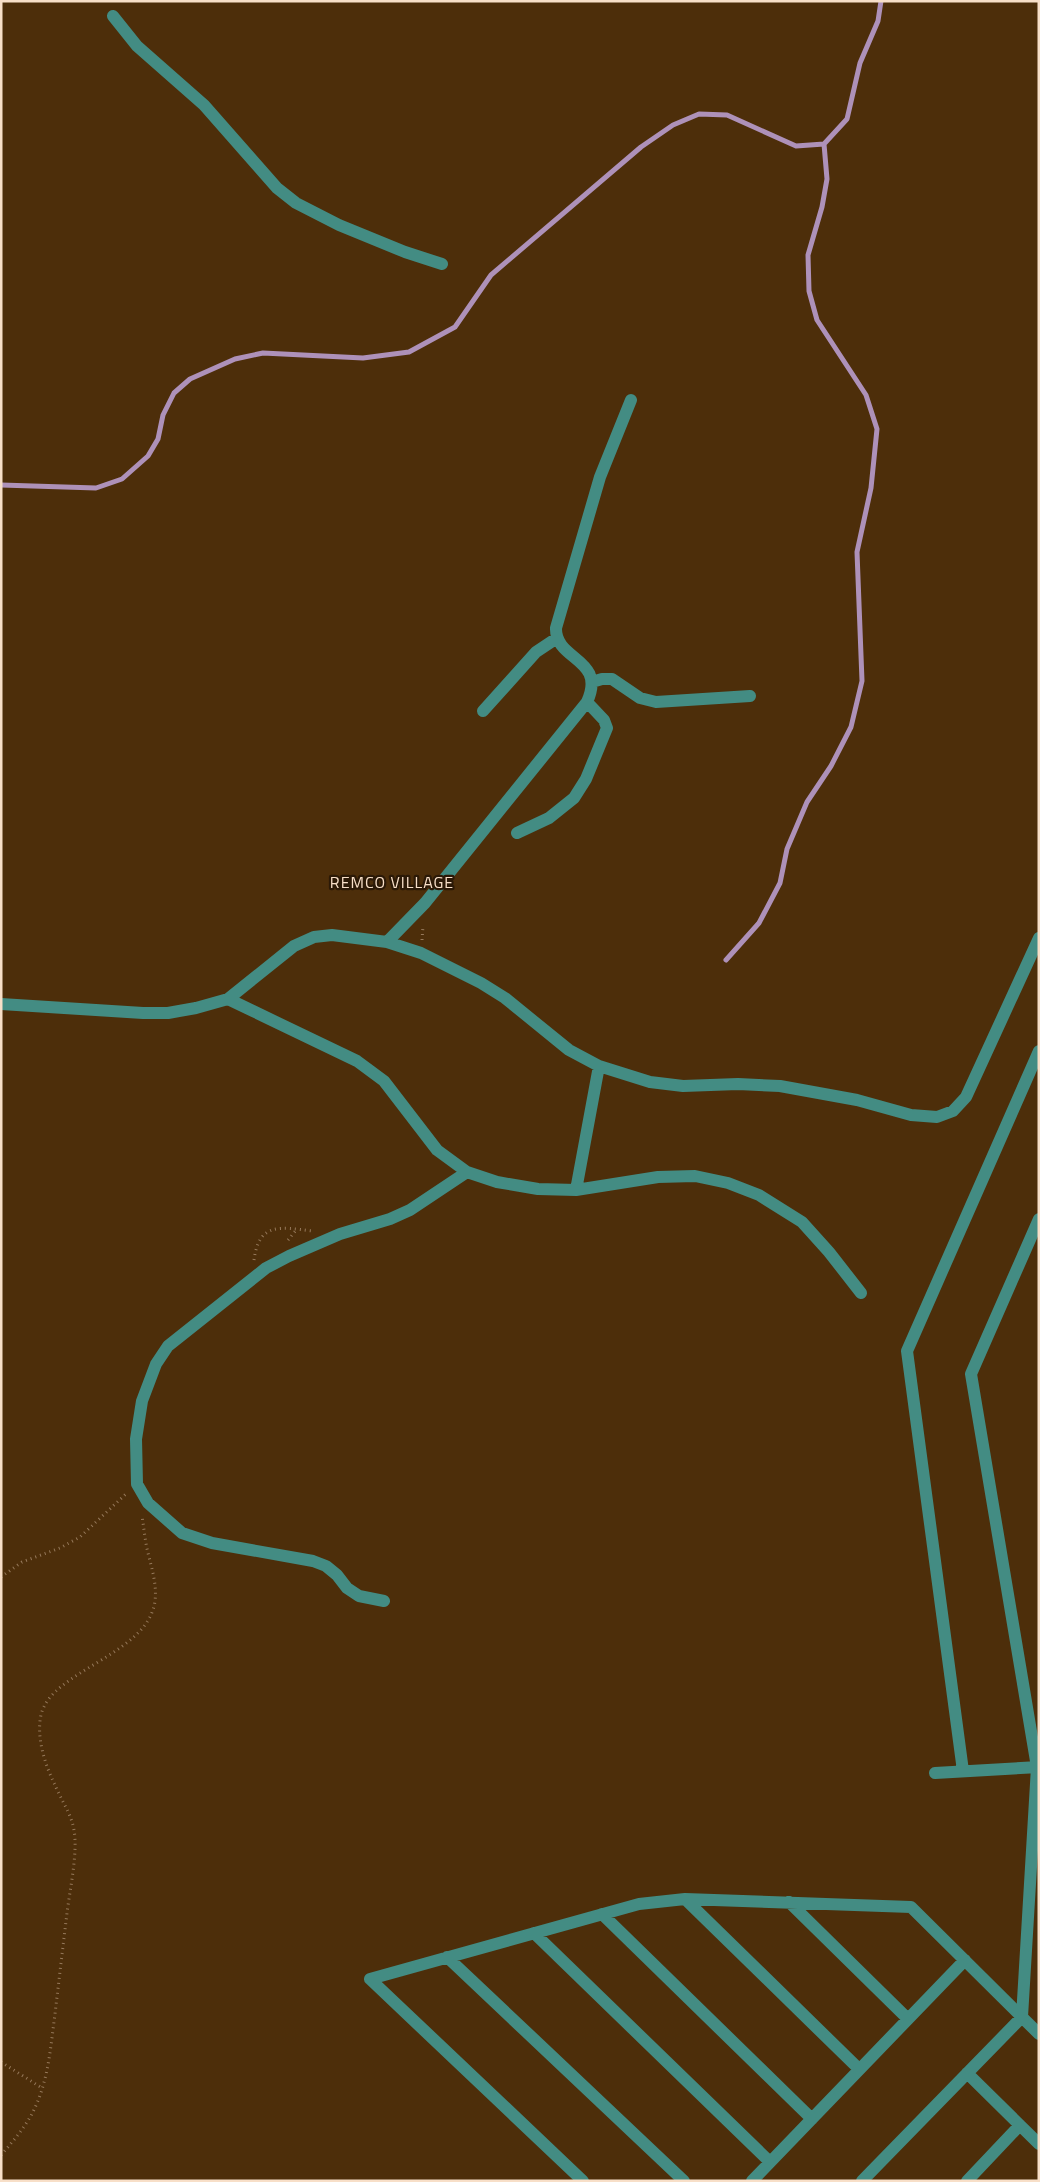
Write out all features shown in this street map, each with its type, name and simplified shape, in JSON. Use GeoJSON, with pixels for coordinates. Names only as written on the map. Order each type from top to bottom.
{"type":"FeatureCollection","features":[{"type":"Feature","properties":{"kind":"street"},"geometry":{"type":"LineString","coordinates":[[113,16],[137,46],[204,105],[277,188],[290,198],[339,224],[405,252],[442,264]]}},
{"type":"Feature","properties":{"kind":"street"},"geometry":{"type":"LineString","coordinates":[[387,942],[425,903],[588,702],[592,691],[592,682],[584,664],[564,647],[557,638],[556,628],[600,477],[631,400]]}},
{"type":"Feature","properties":{"kind":"street"},"geometry":{"type":"LineString","coordinates":[[483,711],[536,652],[557,638]]}},
{"type":"Feature","properties":{"kind":"street"},"geometry":{"type":"LineString","coordinates":[[592,682],[612,679],[640,698],[656,702],[750,696]]}},
{"type":"Feature","properties":{"kind":"street"},"geometry":{"type":"LineString","coordinates":[[517,833],[549,818],[563,808],[574,798],[586,779],[607,728],[604,720],[588,702]]}},
{"type":"Feature","properties":{"kind":"street"},"geometry":{"type":"LineString","coordinates":[[1,1004],[143,1013],[168,1013],[196,1008],[228,999],[294,946],[314,937],[332,935],[387,942],[420,953],[481,983],[505,998],[569,1050],[599,1066],[650,1082],[683,1086],[738,1084],[780,1086],[857,1100],[911,1115],[937,1117],[953,1111],[966,1097],[1039,938]]}},
{"type":"Feature","properties":{"kind":"street"},"geometry":{"type":"LineString","coordinates":[[228,999],[357,1061],[384,1081],[437,1150],[467,1172],[505,1184],[538,1189],[576,1190],[605,1187],[658,1177],[695,1176],[728,1183],[760,1195],[802,1222],[829,1252],[861,1293]]}},
{"type":"Feature","properties":{"kind":"street"},"geometry":{"type":"LineString","coordinates":[[962,1771],[906,1350],[1039,1052]]}},
{"type":"Feature","properties":{"kind":"street"},"geometry":{"type":"LineString","coordinates":[[576,1190],[599,1066]]}},
{"type":"Feature","properties":{"kind":"street"},"geometry":{"type":"LineString","coordinates":[[384,1601],[359,1596],[347,1588],[337,1575],[326,1566],[312,1561],[212,1543],[182,1533],[148,1503],[137,1484],[136,1439],[142,1401],[156,1364],[168,1346],[252,1278],[289,1256],[340,1234],[390,1219],[410,1210],[467,1172]]}},
{"type":"Feature","properties":{"kind":"street"},"geometry":{"type":"LineString","coordinates":[[862,2181],[1022,2017],[1038,1767],[971,1374],[1039,1219]]}},
{"type":"Feature","properties":{"kind":"street"},"geometry":{"type":"LineString","coordinates":[[935,1773],[1038,1767]]}},
{"type":"Feature","properties":{"kind":"street"},"geometry":{"type":"LineString","coordinates":[[583,2181],[370,1978],[639,1904],[685,1899],[911,1906],[1039,2034]]}},
{"type":"Feature","properties":{"kind":"street"},"geometry":{"type":"LineString","coordinates":[[685,1899],[859,2069]]}},
{"type":"Feature","properties":{"kind":"street"},"geometry":{"type":"LineString","coordinates":[[789,1902],[908,2019]]}},
{"type":"Feature","properties":{"kind":"street"},"geometry":{"type":"LineString","coordinates":[[602,1914],[812,2119]]}},
{"type":"Feature","properties":{"kind":"street"},"geometry":{"type":"LineString","coordinates":[[534,1933],[770,2162]]}},
{"type":"Feature","properties":{"kind":"street"},"geometry":{"type":"LineString","coordinates":[[447,1957],[684,2181]]}},
{"type":"Feature","properties":{"kind":"street"},"geometry":{"type":"LineString","coordinates":[[752,2181],[965,1960]]}},
{"type":"Feature","properties":{"kind":"street"},"geometry":{"type":"LineString","coordinates":[[967,2073],[1039,2144]]}},
{"type":"Feature","properties":{"kind":"street"},"geometry":{"type":"LineString","coordinates":[[971,2179],[1020,2125]]}},
{"type":"Feature","properties":{"kind":"path"},"geometry":{"type":"LineString","coordinates":[[252,1278],[259,1238],[268,1231],[282,1228],[314,1231]]}},
{"type":"Feature","properties":{"kind":"path"},"geometry":{"type":"LineString","coordinates":[[1,1577],[22,1562],[60,1548],[80,1537],[137,1484]]}},
{"type":"Feature","properties":{"kind":"path"},"geometry":{"type":"LineString","coordinates":[[1,2155],[22,2131],[37,2103],[42,2088],[51,2044],[72,1868],[74,1831],[69,1813],[54,1783],[44,1752],[40,1733],[41,1714],[47,1701],[64,1685],[137,1636],[149,1620],[155,1602],[155,1584],[141,1513]]}},
{"type":"Feature","properties":{"kind":"path"},"geometry":{"type":"LineString","coordinates":[[1,2062],[42,2088]]}},
{"type":"Feature","properties":{"kind":"waterway"},"geometry":{"type":"LineString","coordinates":[[1,485],[96,488],[122,479],[148,456],[158,439],[163,415],[174,393],[190,379],[235,359],[263,353],[363,358],[409,352],[455,327],[491,275],[641,147],[673,125],[699,114],[727,115],[796,146],[824,144],[847,119],[860,63],[878,21],[881,1]]}},
{"type":"Feature","properties":{"kind":"waterway"},"geometry":{"type":"LineString","coordinates":[[726,960],[759,923],[780,883],[787,849],[807,802],[831,766],[851,727],[862,681],[857,552],[871,488],[877,429],[866,395],[817,320],[809,291],[808,255],[822,207],[827,179],[824,144]]}},
{"type":"Feature","properties":{"kind":"district","name":"REMCO VILLAGE"},"geometry":{"type":"Point","coordinates":[392,882]}}]}
